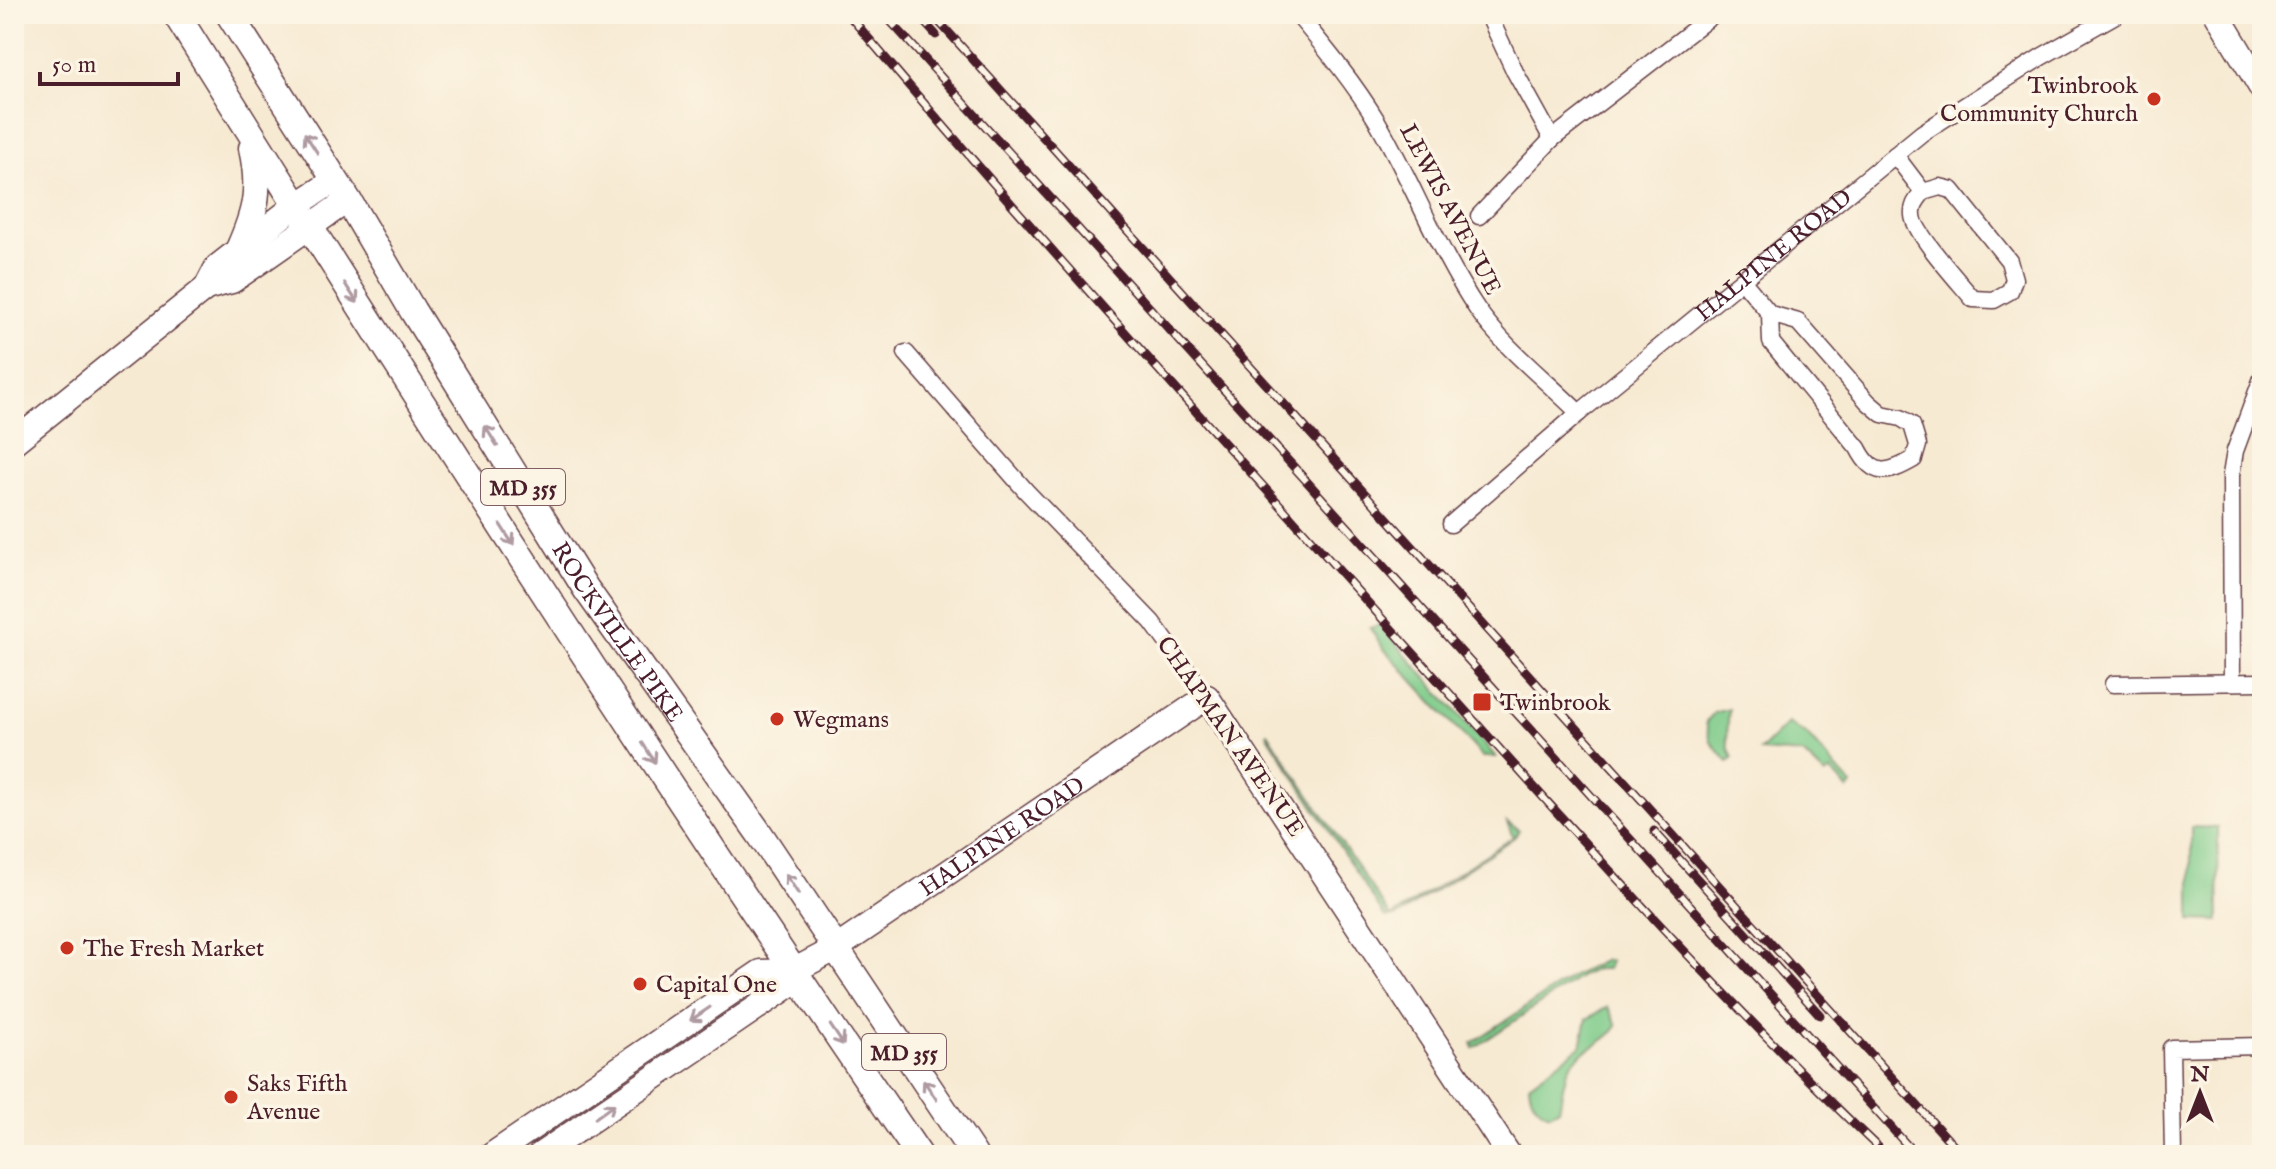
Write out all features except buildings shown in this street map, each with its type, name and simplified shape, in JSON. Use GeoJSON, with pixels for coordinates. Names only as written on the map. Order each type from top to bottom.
{"type":"FeatureCollection","features":[{"type":"Feature","properties":{"kind":"main road","name":"ROCKVILLE PIKE"},"geometry":{"type":"LineString","coordinates":[[176,14],[302,216],[793,971],[919,1155]]}},
{"type":"Feature","properties":{"kind":"main road","name":"ROCKVILLE PIKE"},"geometry":{"type":"LineString","coordinates":[[229,14],[342,190],[413,311],[586,589],[759,833],[974,1155]]}},
{"type":"Feature","properties":{"kind":"main road"},"geometry":{"type":"LineString","coordinates":[[239,249],[252,219],[258,180],[248,129]]}},
{"type":"Feature","properties":{"kind":"street","name":"LEWIS AVENUE"},"geometry":{"type":"LineString","coordinates":[[1297,14],[1329,52],[1377,121],[1444,256],[1480,312],[1579,413]]}},
{"type":"Feature","properties":{"kind":"street"},"geometry":{"type":"LineString","coordinates":[[1488,14],[1552,139]]}},
{"type":"Feature","properties":{"kind":"street"},"geometry":{"type":"LineString","coordinates":[[1479,216],[1552,139],[1714,14]]}},
{"type":"Feature","properties":{"kind":"street","name":"HALPINE ROAD"},"geometry":{"type":"LineString","coordinates":[[1451,524],[1579,413],[1922,133],[2041,57],[2117,14]]}},
{"type":"Feature","properties":{"kind":"street"},"geometry":{"type":"LineString","coordinates":[[2217,14],[2262,89]]}},
{"type":"Feature","properties":{"kind":"street"},"geometry":{"type":"LineString","coordinates":[[1895,155],[1923,192]]}},
{"type":"Feature","properties":{"kind":"street"},"geometry":{"type":"LineString","coordinates":[[1940,187],[1952,190],[2009,261],[2014,279],[2010,291],[1994,300],[1973,299],[1912,219],[1913,205],[1923,192],[1940,187]]}},
{"type":"Feature","properties":{"kind":"street"},"geometry":{"type":"LineString","coordinates":[[14,442],[206,288],[217,267],[239,249],[302,216],[342,190]]}},
{"type":"Feature","properties":{"kind":"street"},"geometry":{"type":"LineString","coordinates":[[206,288],[232,281],[302,216]]}},
{"type":"Feature","properties":{"kind":"street"},"geometry":{"type":"LineString","coordinates":[[1742,280],[1770,314],[1798,322],[1882,414],[1901,418],[1912,425],[1918,445],[1914,459],[1894,470],[1879,470],[1866,463],[1858,448],[1771,342],[1770,314]]}},
{"type":"Feature","properties":{"kind":"street","name":"CHAPMAN AVENUE"},"geometry":{"type":"LineString","coordinates":[[906,353],[1026,491],[1152,622],[1207,697],[1509,1155]]}},
{"type":"Feature","properties":{"kind":"street"},"geometry":{"type":"LineString","coordinates":[[2232,682],[2231,475],[2235,451],[2262,378]]}},
{"type":"Feature","properties":{"kind":"street"},"geometry":{"type":"LineString","coordinates":[[2113,684],[2262,682]]}},
{"type":"Feature","properties":{"kind":"street","name":"HALPINE ROAD"},"geometry":{"type":"LineString","coordinates":[[492,1155],[761,972],[793,971],[835,949],[1207,697]]}},
{"type":"Feature","properties":{"kind":"street","name":"HALPINE ROAD"},"geometry":{"type":"LineString","coordinates":[[540,1155],[787,987],[793,971]]}},
{"type":"Feature","properties":{"kind":"street"},"geometry":{"type":"LineString","coordinates":[[2173,1155],[2171,1048],[2262,1046]]}},
{"type":"Feature","properties":{"kind":"green space"},"geometry":{"type":"Polygon","coordinates":[[[1380,625],[1496,757],[1483,757],[1383,648],[1370,628],[1380,625]]]}},
{"type":"Feature","properties":{"kind":"green space"},"geometry":{"type":"Polygon","coordinates":[[[1729,709],[1727,728],[1733,758],[1728,762],[1711,742],[1706,722],[1714,713],[1729,709]]]}},
{"type":"Feature","properties":{"kind":"green space"},"geometry":{"type":"Polygon","coordinates":[[[1788,723],[1806,734],[1852,786],[1848,790],[1831,771],[1825,775],[1803,754],[1760,751],[1788,723]]]}},
{"type":"Feature","properties":{"kind":"green space"},"geometry":{"type":"Polygon","coordinates":[[[1268,733],[1391,917],[1385,917],[1268,733]]]}},
{"type":"Feature","properties":{"kind":"green space"},"geometry":{"type":"Polygon","coordinates":[[[1507,822],[1519,830],[1513,838],[1396,917],[1391,917],[1513,837],[1507,822]]]}},
{"type":"Feature","properties":{"kind":"green space"},"geometry":{"type":"Polygon","coordinates":[[[2191,827],[2218,828],[2219,921],[2191,920],[2191,827]]]}},
{"type":"Feature","properties":{"kind":"green space"},"geometry":{"type":"Polygon","coordinates":[[[1605,960],[1610,961],[1607,969],[1596,969],[1581,976],[1474,1048],[1472,1043],[1573,976],[1605,960]]]}},
{"type":"Feature","properties":{"kind":"green space"},"geometry":{"type":"Polygon","coordinates":[[[1608,1007],[1617,1025],[1613,1032],[1581,1054],[1570,1066],[1559,1109],[1550,1114],[1541,1109],[1532,1099],[1529,1084],[1581,1046],[1587,1019],[1608,1007]]]}},
{"type":"Feature","properties":{"kind":"railway"},"geometry":{"type":"LineString","coordinates":[[848,14],[1115,321],[1570,827],[1757,1027],[1886,1155]]}},
{"type":"Feature","properties":{"kind":"railway"},"geometry":{"type":"LineString","coordinates":[[884,14],[1916,1155]]}},
{"type":"Feature","properties":{"kind":"railway"},"geometry":{"type":"LineString","coordinates":[[917,14],[936,35]]}},
{"type":"Feature","properties":{"kind":"railway"},"geometry":{"type":"LineString","coordinates":[[932,14],[1962,1155]]}},
{"type":"Feature","properties":{"kind":"railway"},"geometry":{"type":"LineString","coordinates":[[1654,831],[1820,1015]]}},
{"type":"Feature","properties":{"kind":"place","name":"Twinbrook Community Church"},"geometry":{"type":"Point","coordinates":[2154,99]}},
{"type":"Feature","properties":{"kind":"place","name":"Twinbrook"},"geometry":{"type":"Point","coordinates":[1482,702]}},
{"type":"Feature","properties":{"kind":"place","name":"Wegmans"},"geometry":{"type":"Point","coordinates":[777,719]}},
{"type":"Feature","properties":{"kind":"place","name":"The Fresh Market"},"geometry":{"type":"Point","coordinates":[67,948]}},
{"type":"Feature","properties":{"kind":"place","name":"Capital One"},"geometry":{"type":"Point","coordinates":[640,984]}},
{"type":"Feature","properties":{"kind":"place","name":"Saks Fifth Avenue"},"geometry":{"type":"Point","coordinates":[231,1097]}}]}
